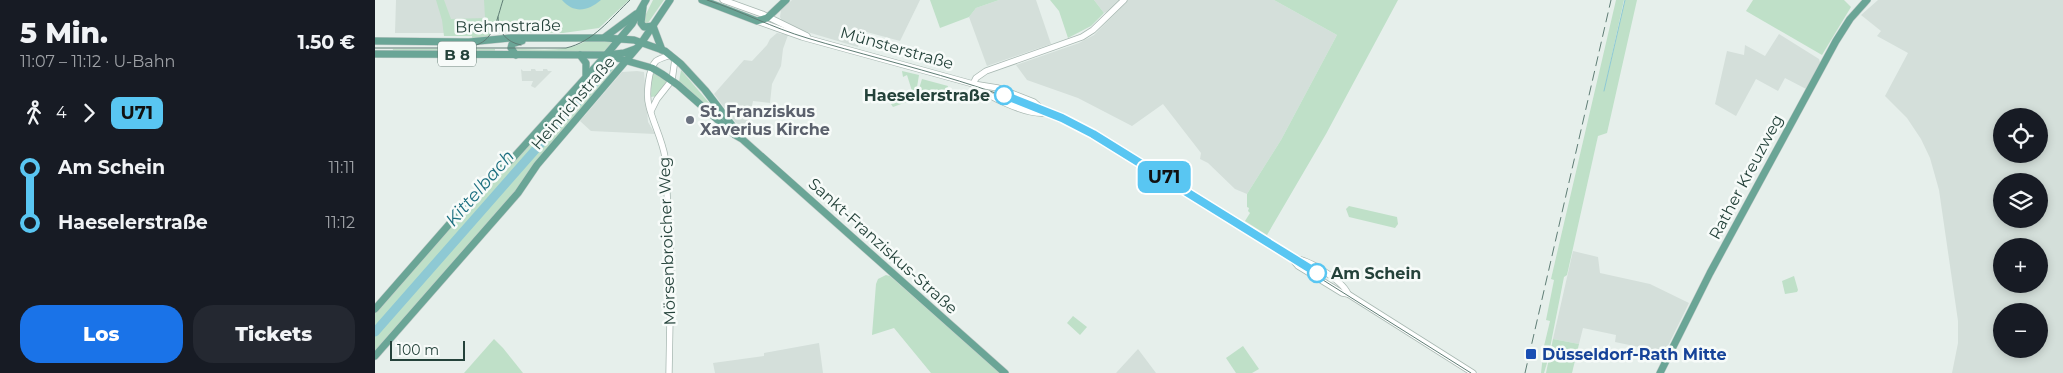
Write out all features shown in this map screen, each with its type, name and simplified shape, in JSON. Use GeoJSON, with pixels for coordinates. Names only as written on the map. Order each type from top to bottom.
{"type":"FeatureCollection","features":[{"type":"Feature","properties":{"kind":"main road","name":"Heinrichstraße"},"geometry":{"type":"LineString","coordinates":[[375,356],[517,193],[621,58],[640,45],[670,0]]}},
{"type":"Feature","properties":{"kind":"main road","name":"Münsterstraße"},"geometry":{"type":"LineString","coordinates":[[702,0],[757,21]]}},
{"type":"Feature","properties":{"kind":"main road"},"geometry":{"type":"LineString","coordinates":[[757,21],[768,17],[786,0]]}},
{"type":"Feature","properties":{"kind":"main road","name":"Rather Kreuzweg"},"geometry":{"type":"LineString","coordinates":[[1661,373],[1701,289],[1836,41],[1850,19],[1867,0]]}},
{"type":"Feature","properties":{"kind":"main road","name":"Heinrichstraße"},"geometry":{"type":"LineString","coordinates":[[375,309],[487,180],[513,157],[605,55],[632,24],[644,3]]}},
{"type":"Feature","properties":{"kind":"main road"},"geometry":{"type":"LineString","coordinates":[[644,3],[641,23],[644,26],[653,26],[661,50]]}},
{"type":"Feature","properties":{"kind":"main road","name":"Heinrichstraße"},"geometry":{"type":"LineString","coordinates":[[605,38],[637,13]]}},
{"type":"Feature","properties":{"kind":"main road","name":"Brehmstraße"},"geometry":{"type":"LineString","coordinates":[[375,41],[469,42],[506,38],[605,38],[619,39],[640,45]]}},
{"type":"Feature","properties":{"kind":"main road"},"geometry":{"type":"LineString","coordinates":[[516,55],[511,48],[512,44],[524,39]]}},
{"type":"Feature","properties":{"kind":"main road"},"geometry":{"type":"LineString","coordinates":[[619,39],[621,58]]}},
{"type":"Feature","properties":{"kind":"main road"},"geometry":{"type":"LineString","coordinates":[[621,58],[640,45]]}},
{"type":"Feature","properties":{"kind":"main road","name":"Sankt-Franziskus-Straße"},"geometry":{"type":"LineString","coordinates":[[640,45],[661,50],[672,57],[705,90],[742,140]]}},
{"type":"Feature","properties":{"kind":"main road","name":"Brehmstraße"},"geometry":{"type":"LineString","coordinates":[[375,54],[605,55],[621,58]]}},
{"type":"Feature","properties":{"kind":"main road"},"geometry":{"type":"LineString","coordinates":[[580,55],[586,63],[585,76]]}},
{"type":"Feature","properties":{"kind":"main road","name":"Sankt-Franziskus-Straße"},"geometry":{"type":"LineString","coordinates":[[621,58],[639,64],[650,72],[672,80],[1005,373]]}},
{"type":"Feature","properties":{"kind":"street","name":"Münsterstraße"},"geometry":{"type":"LineString","coordinates":[[723,0],[768,17],[813,39]]}},
{"type":"Feature","properties":{"kind":"street"},"geometry":{"type":"LineString","coordinates":[[973,84],[976,78],[985,71],[1082,37],[1093,30],[1124,0]]}},
{"type":"Feature","properties":{"kind":"street"},"geometry":{"type":"LineString","coordinates":[[776,10],[779,22]]}},
{"type":"Feature","properties":{"kind":"street","name":"Münsterstraße"},"geometry":{"type":"LineString","coordinates":[[757,21],[787,32],[973,84],[998,88],[1034,102],[1046,113]]}},
{"type":"Feature","properties":{"kind":"street"},"geometry":{"type":"LineString","coordinates":[[650,72],[657,60],[672,57],[672,80],[657,99],[651,111]]}},
{"type":"Feature","properties":{"kind":"street","name":"Mörsenbroicher Weg"},"geometry":{"type":"LineString","coordinates":[[650,72],[648,98],[663,146],[666,174],[671,263],[669,373]]}},
{"type":"Feature","properties":{"kind":"street","name":"Münsterstraße"},"geometry":{"type":"LineString","coordinates":[[973,84],[984,94],[1030,112],[1046,113],[1071,123],[1107,143],[1292,259],[1298,266],[1348,294],[1473,373]]}},
{"type":"Feature","properties":{"kind":"street"},"geometry":{"type":"LineString","coordinates":[[648,98],[657,99]]}},
{"type":"Feature","properties":{"kind":"shaded area"},"geometry":{"type":"Polygon","coordinates":[[[396,0],[628,0],[506,30],[472,33],[395,33],[396,0]]]}},
{"type":"Feature","properties":{"kind":"shaded area"},"geometry":{"type":"Polygon","coordinates":[[[792,0],[920,0],[900,41],[863,31],[858,47],[804,31],[782,21],[780,17],[781,10],[792,0]]]}},
{"type":"Feature","properties":{"kind":"shaded area"},"geometry":{"type":"Polygon","coordinates":[[[999,0],[1036,0],[1051,44],[987,66],[969,17],[976,8],[999,0]]]}},
{"type":"Feature","properties":{"kind":"shaded area"},"geometry":{"type":"Polygon","coordinates":[[[1094,0],[1121,0],[1111,10],[1104,13],[1094,0]]]}},
{"type":"Feature","properties":{"kind":"shaded area"},"geometry":{"type":"Polygon","coordinates":[[[1128,0],[1274,0],[1337,35],[1281,140],[1247,194],[1235,189],[1208,163],[1200,159],[1201,153],[1163,104],[1132,126],[1078,98],[1027,80],[1016,65],[1079,43],[1094,35],[1128,0]]]}},
{"type":"Feature","properties":{"kind":"shaded area"},"geometry":{"type":"Polygon","coordinates":[[[1878,0],[2063,0],[2063,373],[1952,373],[1958,343],[1958,321],[1939,190],[1930,158],[1921,139],[1907,118],[1885,96],[1908,53],[1877,36],[1881,31],[1861,15],[1878,0]]]}},
{"type":"Feature","properties":{"kind":"shaded area"},"geometry":{"type":"Polygon","coordinates":[[[777,33],[788,35],[783,49],[781,66],[772,84],[770,103],[753,101],[746,136],[714,94],[744,60],[752,61],[777,33]]]}},
{"type":"Feature","properties":{"kind":"shaded area"},"geometry":{"type":"Polygon","coordinates":[[[1779,34],[1819,59],[1821,66],[1808,90],[1785,78],[1778,91],[1756,79],[1736,116],[1715,104],[1727,51],[1744,55],[1745,45],[1765,56],[1779,34]]]}},
{"type":"Feature","properties":{"kind":"shaded area"},"geometry":{"type":"Polygon","coordinates":[[[521,69],[523,71],[535,69],[536,71],[543,71],[543,69],[547,69],[552,71],[535,88],[531,86],[533,81],[522,81],[521,69]]]}},
{"type":"Feature","properties":{"kind":"shaded area"},"geometry":{"type":"Polygon","coordinates":[[[622,72],[644,72],[648,122],[655,134],[591,131],[580,121],[622,72]]]}},
{"type":"Feature","properties":{"kind":"shaded area"},"geometry":{"type":"Polygon","coordinates":[[[1573,251],[1598,257],[1600,273],[1650,284],[1689,303],[1662,358],[1639,347],[1615,342],[1616,335],[1583,328],[1579,344],[1553,339],[1573,251]]]}},
{"type":"Feature","properties":{"kind":"shaded area"},"geometry":{"type":"Polygon","coordinates":[[[819,343],[823,373],[715,373],[713,363],[764,356],[764,353],[819,343]]]}},
{"type":"Feature","properties":{"kind":"shaded area"},"geometry":{"type":"Polygon","coordinates":[[[1138,349],[1156,373],[1116,373],[1138,349]]]}},
{"type":"Feature","properties":{"kind":"green space"},"geometry":{"type":"Polygon","coordinates":[[[436,0],[444,0],[451,19],[485,18],[484,0],[629,0],[599,28],[563,33],[503,32],[499,22],[496,21],[488,37],[472,39],[472,36],[444,36],[442,20],[436,0]]]}},
{"type":"Feature","properties":{"kind":"green space"},"geometry":{"type":"Polygon","coordinates":[[[653,0],[664,0],[648,23],[645,24],[643,20],[653,0]]]}},
{"type":"Feature","properties":{"kind":"green space"},"geometry":{"type":"Polygon","coordinates":[[[930,0],[999,0],[976,8],[969,17],[940,28],[930,0]]]}},
{"type":"Feature","properties":{"kind":"green space"},"geometry":{"type":"Polygon","coordinates":[[[1050,0],[1094,0],[1104,13],[1091,26],[1068,38],[1059,11],[1050,0]]]}},
{"type":"Feature","properties":{"kind":"green space"},"geometry":{"type":"Polygon","coordinates":[[[1274,0],[1398,0],[1326,134],[1267,235],[1245,221],[1250,213],[1247,207],[1247,194],[1281,140],[1337,35],[1274,0]]]}},
{"type":"Feature","properties":{"kind":"green space"},"geometry":{"type":"Polygon","coordinates":[[[1616,0],[1624,0],[1604,91],[1625,0],[1637,0],[1607,133],[1598,136],[1567,275],[1564,277],[1547,363],[1544,373],[1541,373],[1544,346],[1550,321],[1546,320],[1554,280],[1551,279],[1616,0]]]}},
{"type":"Feature","properties":{"kind":"green space"},"geometry":{"type":"Polygon","coordinates":[[[1753,0],[1844,0],[1851,7],[1822,55],[1746,11],[1753,0]]]}},
{"type":"Feature","properties":{"kind":"green space"},"geometry":{"type":"Polygon","coordinates":[[[586,41],[612,41],[613,43],[605,52],[518,52],[515,49],[561,49],[586,41]]]}},
{"type":"Feature","properties":{"kind":"green space"},"geometry":{"type":"Polygon","coordinates":[[[393,49],[495,49],[495,52],[392,52],[393,49]]]}},
{"type":"Feature","properties":{"kind":"green space"},"geometry":{"type":"Polygon","coordinates":[[[602,61],[612,67],[614,72],[524,182],[375,355],[375,310],[488,181],[602,61]]]}},
{"type":"Feature","properties":{"kind":"green space"},"geometry":{"type":"Polygon","coordinates":[[[652,70],[669,81],[657,96],[651,97],[652,70]]]}},
{"type":"Feature","properties":{"kind":"green space"},"geometry":{"type":"Polygon","coordinates":[[[681,70],[722,118],[721,119],[679,82],[681,70]]]}},
{"type":"Feature","properties":{"kind":"green space"},"geometry":{"type":"Polygon","coordinates":[[[902,71],[919,75],[915,99],[893,107],[891,104],[909,97],[908,93],[912,91],[907,75],[903,77],[902,71]]]}},
{"type":"Feature","properties":{"kind":"green space"},"geometry":{"type":"Polygon","coordinates":[[[922,79],[948,86],[945,95],[919,103],[918,92],[922,79]]]}},
{"type":"Feature","properties":{"kind":"green space"},"geometry":{"type":"Polygon","coordinates":[[[1349,206],[1397,217],[1398,224],[1395,228],[1349,217],[1346,209],[1349,206]]]}},
{"type":"Feature","properties":{"kind":"green space"},"geometry":{"type":"Polygon","coordinates":[[[886,275],[890,276],[1000,373],[931,373],[894,328],[872,335],[876,284],[878,279],[886,275]]]}},
{"type":"Feature","properties":{"kind":"green space"},"geometry":{"type":"Polygon","coordinates":[[[1794,276],[1797,292],[1785,294],[1782,281],[1794,276]]]}},
{"type":"Feature","properties":{"kind":"green space"},"geometry":{"type":"Polygon","coordinates":[[[1073,316],[1087,327],[1080,335],[1067,323],[1073,316]]]}},
{"type":"Feature","properties":{"kind":"green space"},"geometry":{"type":"Polygon","coordinates":[[[494,339],[523,373],[464,373],[494,339]]]}},
{"type":"Feature","properties":{"kind":"green space"},"geometry":{"type":"Polygon","coordinates":[[[1553,339],[1579,344],[1572,373],[1546,373],[1553,339]]]}},
{"type":"Feature","properties":{"kind":"green space"},"geometry":{"type":"Polygon","coordinates":[[[1243,346],[1259,369],[1252,373],[1236,373],[1226,358],[1243,346]]]}},
{"type":"Feature","properties":{"kind":"water"},"geometry":{"type":"Polygon","coordinates":[[[562,0],[601,0],[586,9],[576,9],[562,0]]]}},
{"type":"Feature","properties":{"kind":"waterway"},"geometry":{"type":"LineString","coordinates":[[1604,91],[1625,0]]}},
{"type":"Feature","properties":{"kind":"waterway","name":"Kittelbach"},"geometry":{"type":"LineString","coordinates":[[375,332],[609,66]]}},
{"type":"Feature","properties":{"kind":"tram line"},"geometry":{"type":"LineString","coordinates":[[472,46],[479,44],[490,35],[503,0]]}},
{"type":"Feature","properties":{"kind":"tram line"},"geometry":{"type":"LineString","coordinates":[[375,48],[566,48],[576,45],[593,35],[609,22],[630,0]]}},
{"type":"Feature","properties":{"kind":"tram line"},"geometry":{"type":"LineString","coordinates":[[707,0],[794,34],[959,81],[1034,108],[1070,124],[1105,143],[1471,373]]}},
{"type":"Feature","properties":{"kind":"tram line"},"geometry":{"type":"LineString","coordinates":[[498,17],[499,27],[504,36],[521,45]]}},
{"type":"Feature","properties":{"kind":"railway"},"geometry":{"type":"LineString","coordinates":[[1525,373],[1611,0]]}},
{"type":"Feature","properties":{"kind":"metro line","name":"U71"},"geometry":{"type":"LineString","coordinates":[[1004,95],[1081,127],[1317,273]]}},
{"type":"Feature","properties":{"kind":"place","name":"Haeselerstraße"},"geometry":{"type":"Point","coordinates":[1004,95]}},
{"type":"Feature","properties":{"kind":"place","name":"St. Franziskus Xaverius Kirche"},"geometry":{"type":"Point","coordinates":[690,120]}},
{"type":"Feature","properties":{"kind":"place","name":"Am Schein"},"geometry":{"type":"Point","coordinates":[1317,273]}},
{"type":"Feature","properties":{"kind":"place","name":"Düsseldorf-Rath Mitte"},"geometry":{"type":"Point","coordinates":[1531,354]}}]}
